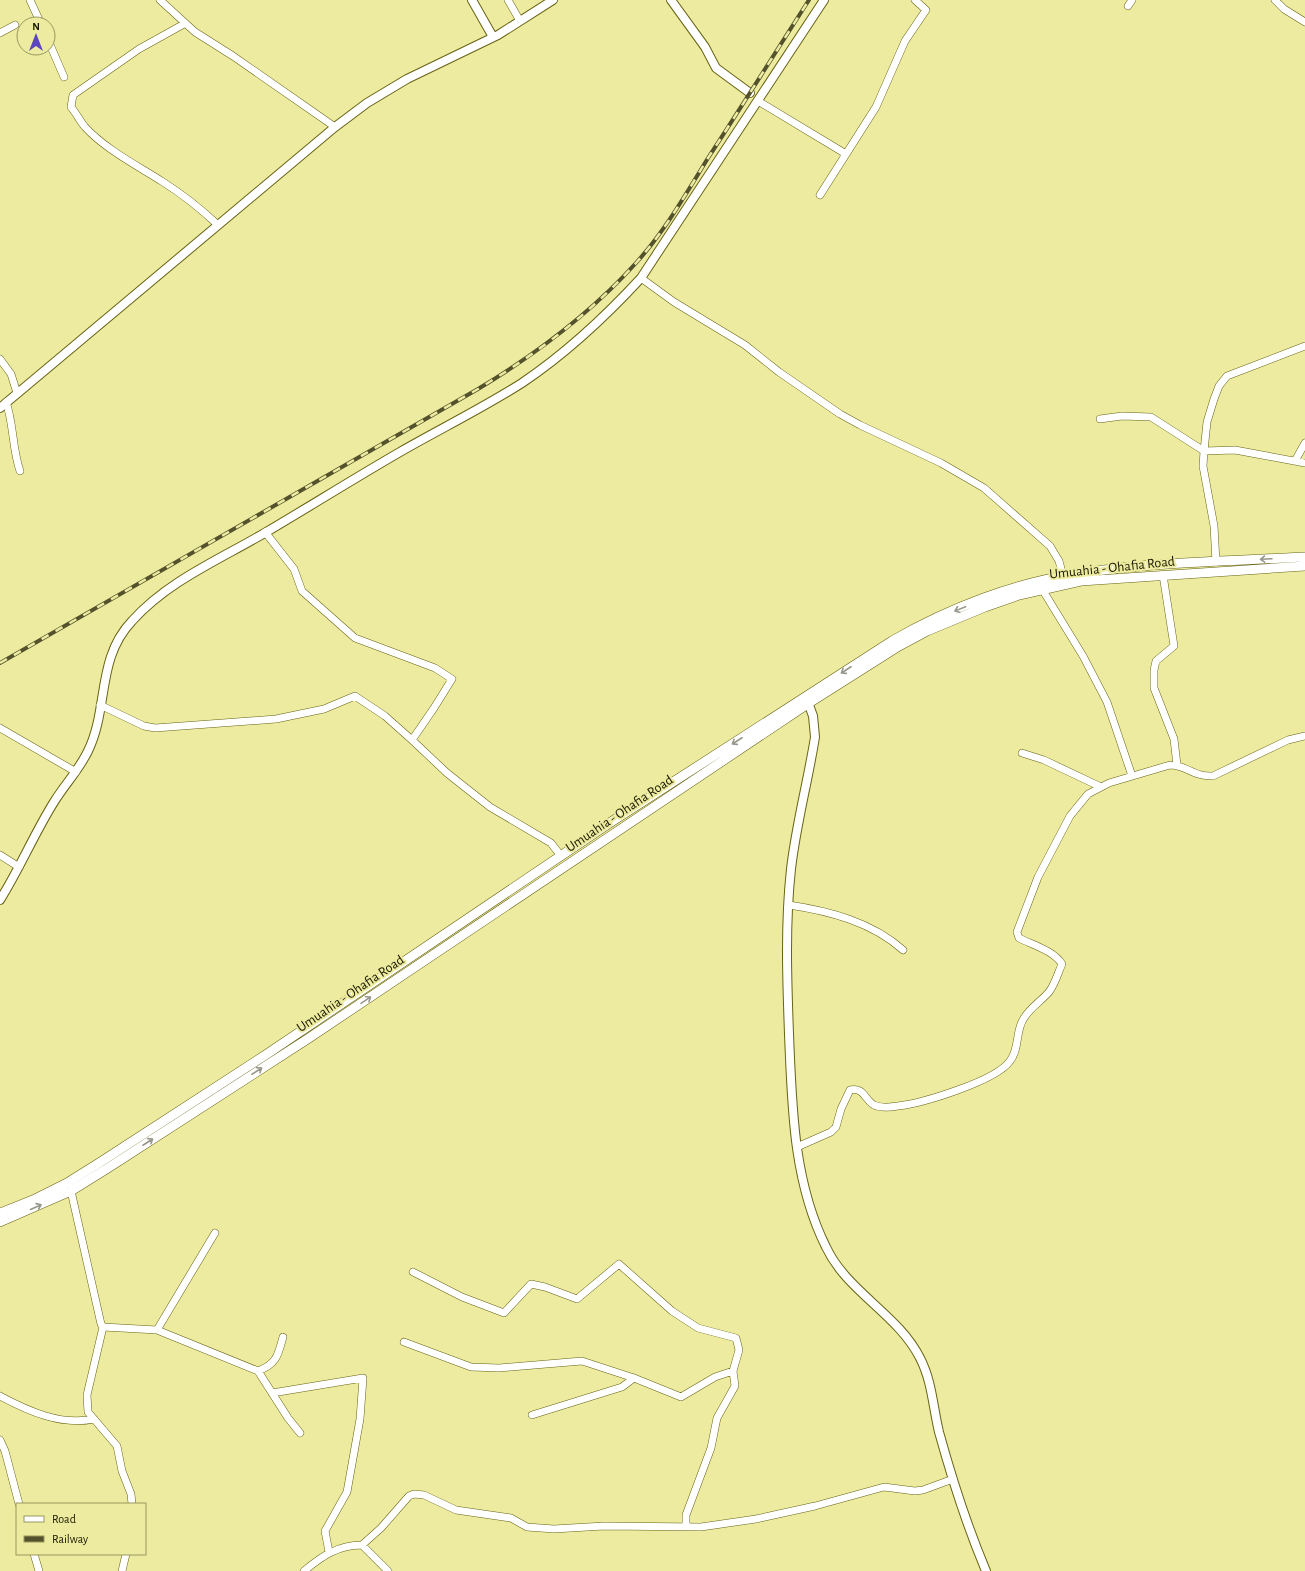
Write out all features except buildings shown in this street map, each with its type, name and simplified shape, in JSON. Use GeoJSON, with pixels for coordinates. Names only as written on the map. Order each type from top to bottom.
{"type":"FeatureCollection","features":[{"type":"Feature","properties":{"kind":"main road","name":"Umuahia - Ohafia Road"},"geometry":{"type":"LineString","coordinates":[[0,1213],[33,1200],[107,1164],[309,1038],[918,626],[989,597],[1064,576],[1129,568],[1305,557]]}},
{"type":"Feature","properties":{"kind":"main road","name":"Umuahia - Ohafia Road"},"geometry":{"type":"LineString","coordinates":[[0,1222],[71,1191],[107,1164],[267,1054],[561,856],[807,700],[927,631],[985,607],[1042,589],[1081,582],[1305,566]]}},
{"type":"Feature","properties":{"kind":"street"},"geometry":{"type":"LineString","coordinates":[[30,0],[37,16]]}},
{"type":"Feature","properties":{"kind":"street"},"geometry":{"type":"LineString","coordinates":[[160,0],[184,24],[315,111],[335,127]]}},
{"type":"Feature","properties":{"kind":"street"},"geometry":{"type":"LineString","coordinates":[[472,0],[493,37]]}},
{"type":"Feature","properties":{"kind":"street"},"geometry":{"type":"LineString","coordinates":[[508,0],[520,21]]}},
{"type":"Feature","properties":{"kind":"street"},"geometry":{"type":"LineString","coordinates":[[20,471],[14,452],[10,415],[3,405],[335,127],[367,103],[407,79],[493,37],[553,0]]}},
{"type":"Feature","properties":{"kind":"street"},"geometry":{"type":"LineString","coordinates":[[672,0],[705,47],[716,68],[750,93]]}},
{"type":"Feature","properties":{"kind":"street"},"geometry":{"type":"LineString","coordinates":[[0,900],[55,801],[76,772],[88,751],[95,733],[109,657],[118,639],[140,612],[169,589],[204,566],[266,532],[398,453],[522,382],[577,340],[619,302],[641,278],[824,0]]}},
{"type":"Feature","properties":{"kind":"street"},"geometry":{"type":"LineString","coordinates":[[820,195],[876,107],[905,41],[926,10],[914,0]]}},
{"type":"Feature","properties":{"kind":"street"},"geometry":{"type":"LineString","coordinates":[[1275,0],[1284,9],[1305,22]]}},
{"type":"Feature","properties":{"kind":"street"},"geometry":{"type":"LineString","coordinates":[[0,33],[15,24]]}},
{"type":"Feature","properties":{"kind":"street"},"geometry":{"type":"LineString","coordinates":[[184,24],[139,49],[73,94],[71,107],[85,126],[95,136],[134,164],[164,182],[218,225]]}},
{"type":"Feature","properties":{"kind":"street"},"geometry":{"type":"LineString","coordinates":[[55,56],[64,77]]}},
{"type":"Feature","properties":{"kind":"street"},"geometry":{"type":"LineString","coordinates":[[758,101],[846,154]]}},
{"type":"Feature","properties":{"kind":"street"},"geometry":{"type":"LineString","coordinates":[[641,278],[674,302],[745,345],[779,372],[853,421],[941,463],[984,488],[1050,546],[1059,561],[1064,576]]}},
{"type":"Feature","properties":{"kind":"street"},"geometry":{"type":"LineString","coordinates":[[1216,562],[1214,526],[1203,466],[1207,422],[1219,386],[1227,376],[1305,346]]}},
{"type":"Feature","properties":{"kind":"street"},"geometry":{"type":"LineString","coordinates":[[0,359],[11,374],[18,393]]}},
{"type":"Feature","properties":{"kind":"street"},"geometry":{"type":"LineString","coordinates":[[1100,419],[1122,416],[1151,417],[1204,451],[1235,450],[1305,462]]}},
{"type":"Feature","properties":{"kind":"street"},"geometry":{"type":"LineString","coordinates":[[1295,461],[1305,443]]}},
{"type":"Feature","properties":{"kind":"street"},"geometry":{"type":"LineString","coordinates":[[266,532],[294,569],[302,591],[355,638],[435,668],[452,679],[412,740]]}},
{"type":"Feature","properties":{"kind":"street"},"geometry":{"type":"LineString","coordinates":[[1163,575],[1174,646],[1156,661],[1154,670],[1154,688],[1174,739],[1178,765]]}},
{"type":"Feature","properties":{"kind":"street"},"geometry":{"type":"LineString","coordinates":[[1042,589],[1083,656],[1106,702],[1132,776]]}},
{"type":"Feature","properties":{"kind":"street"},"geometry":{"type":"LineString","coordinates":[[100,705],[144,726],[155,728],[276,719],[324,709],[355,696],[385,716],[447,773],[490,808],[551,843],[561,856]]}},
{"type":"Feature","properties":{"kind":"street"},"geometry":{"type":"LineString","coordinates":[[807,700],[814,716],[814,737],[791,868],[786,958],[792,1111],[797,1147],[813,1219],[826,1249],[840,1270],[895,1325],[911,1344],[920,1359],[928,1378],[939,1430],[953,1479],[986,1571]]}},
{"type":"Feature","properties":{"kind":"street"},"geometry":{"type":"LineString","coordinates":[[0,728],[76,772]]}},
{"type":"Feature","properties":{"kind":"street"},"geometry":{"type":"LineString","coordinates":[[797,1147],[831,1132],[836,1127],[841,1109],[850,1090],[856,1089],[862,1092],[873,1104],[879,1106],[898,1106],[932,1098],[990,1077],[1010,1062],[1016,1051],[1022,1020],[1049,991],[1062,964],[1059,959],[1050,953],[1019,938],[1018,932],[1038,877],[1070,816],[1088,794],[1109,783],[1170,765],[1178,765],[1202,777],[1213,776],[1288,740],[1305,736]]}},
{"type":"Feature","properties":{"kind":"street"},"geometry":{"type":"LineString","coordinates":[[1022,753],[1044,760],[1101,787]]}},
{"type":"Feature","properties":{"kind":"street"},"geometry":{"type":"LineString","coordinates":[[0,855],[19,867]]}},
{"type":"Feature","properties":{"kind":"street"},"geometry":{"type":"LineString","coordinates":[[789,905],[836,914],[858,923],[903,950]]}},
{"type":"Feature","properties":{"kind":"street"},"geometry":{"type":"LineString","coordinates":[[71,1191],[101,1324],[103,1327],[87,1395],[88,1412],[117,1446],[120,1466],[131,1494],[132,1503]]}},
{"type":"Feature","properties":{"kind":"street"},"geometry":{"type":"LineString","coordinates":[[157,1330],[215,1233]]}},
{"type":"Feature","properties":{"kind":"street"},"geometry":{"type":"LineString","coordinates":[[413,1272],[462,1297],[504,1313],[531,1284],[545,1287],[577,1299],[618,1264],[672,1311],[698,1328],[736,1338],[739,1350],[733,1371],[735,1386],[716,1418],[711,1448],[686,1515],[686,1527]]}},
{"type":"Feature","properties":{"kind":"street"},"geometry":{"type":"LineString","coordinates":[[103,1327],[157,1330],[258,1371],[288,1418],[300,1432]]}},
{"type":"Feature","properties":{"kind":"street"},"geometry":{"type":"LineString","coordinates":[[258,1371],[268,1367],[278,1357],[284,1337]]}},
{"type":"Feature","properties":{"kind":"street"},"geometry":{"type":"LineString","coordinates":[[404,1342],[471,1367],[499,1368],[582,1361],[634,1378],[682,1397],[714,1377],[733,1371]]}},
{"type":"Feature","properties":{"kind":"street"},"geometry":{"type":"LineString","coordinates":[[272,1393],[363,1378],[360,1419],[347,1492],[325,1531],[329,1552]]}},
{"type":"Feature","properties":{"kind":"street"},"geometry":{"type":"LineString","coordinates":[[532,1415],[622,1387],[634,1378]]}},
{"type":"Feature","properties":{"kind":"street"},"geometry":{"type":"LineString","coordinates":[[0,1396],[26,1410],[64,1420],[83,1421],[94,1419]]}},
{"type":"Feature","properties":{"kind":"street"},"geometry":{"type":"LineString","coordinates":[[0,1440],[5,1451],[19,1503]]}},
{"type":"Feature","properties":{"kind":"street"},"geometry":{"type":"LineString","coordinates":[[304,1571],[329,1552],[348,1545],[362,1545],[381,1528],[403,1502],[414,1494],[424,1495],[456,1510],[511,1518],[527,1527],[554,1529],[604,1526],[701,1527],[756,1519],[815,1506],[884,1487],[915,1491],[923,1490],[953,1479]]}},
{"type":"Feature","properties":{"kind":"street"},"geometry":{"type":"LineString","coordinates":[[362,1545],[388,1571]]}},
{"type":"Feature","properties":{"kind":"street"},"geometry":{"type":"LineString","coordinates":[[34,1555],[39,1571]]}},
{"type":"Feature","properties":{"kind":"street"},"geometry":{"type":"LineString","coordinates":[[122,1571],[126,1555]]}},
{"type":"Feature","properties":{"kind":"railway"},"geometry":{"type":"LineString","coordinates":[[0,663],[478,389],[521,362],[562,332],[618,282],[656,239],[809,0]]}}]}
